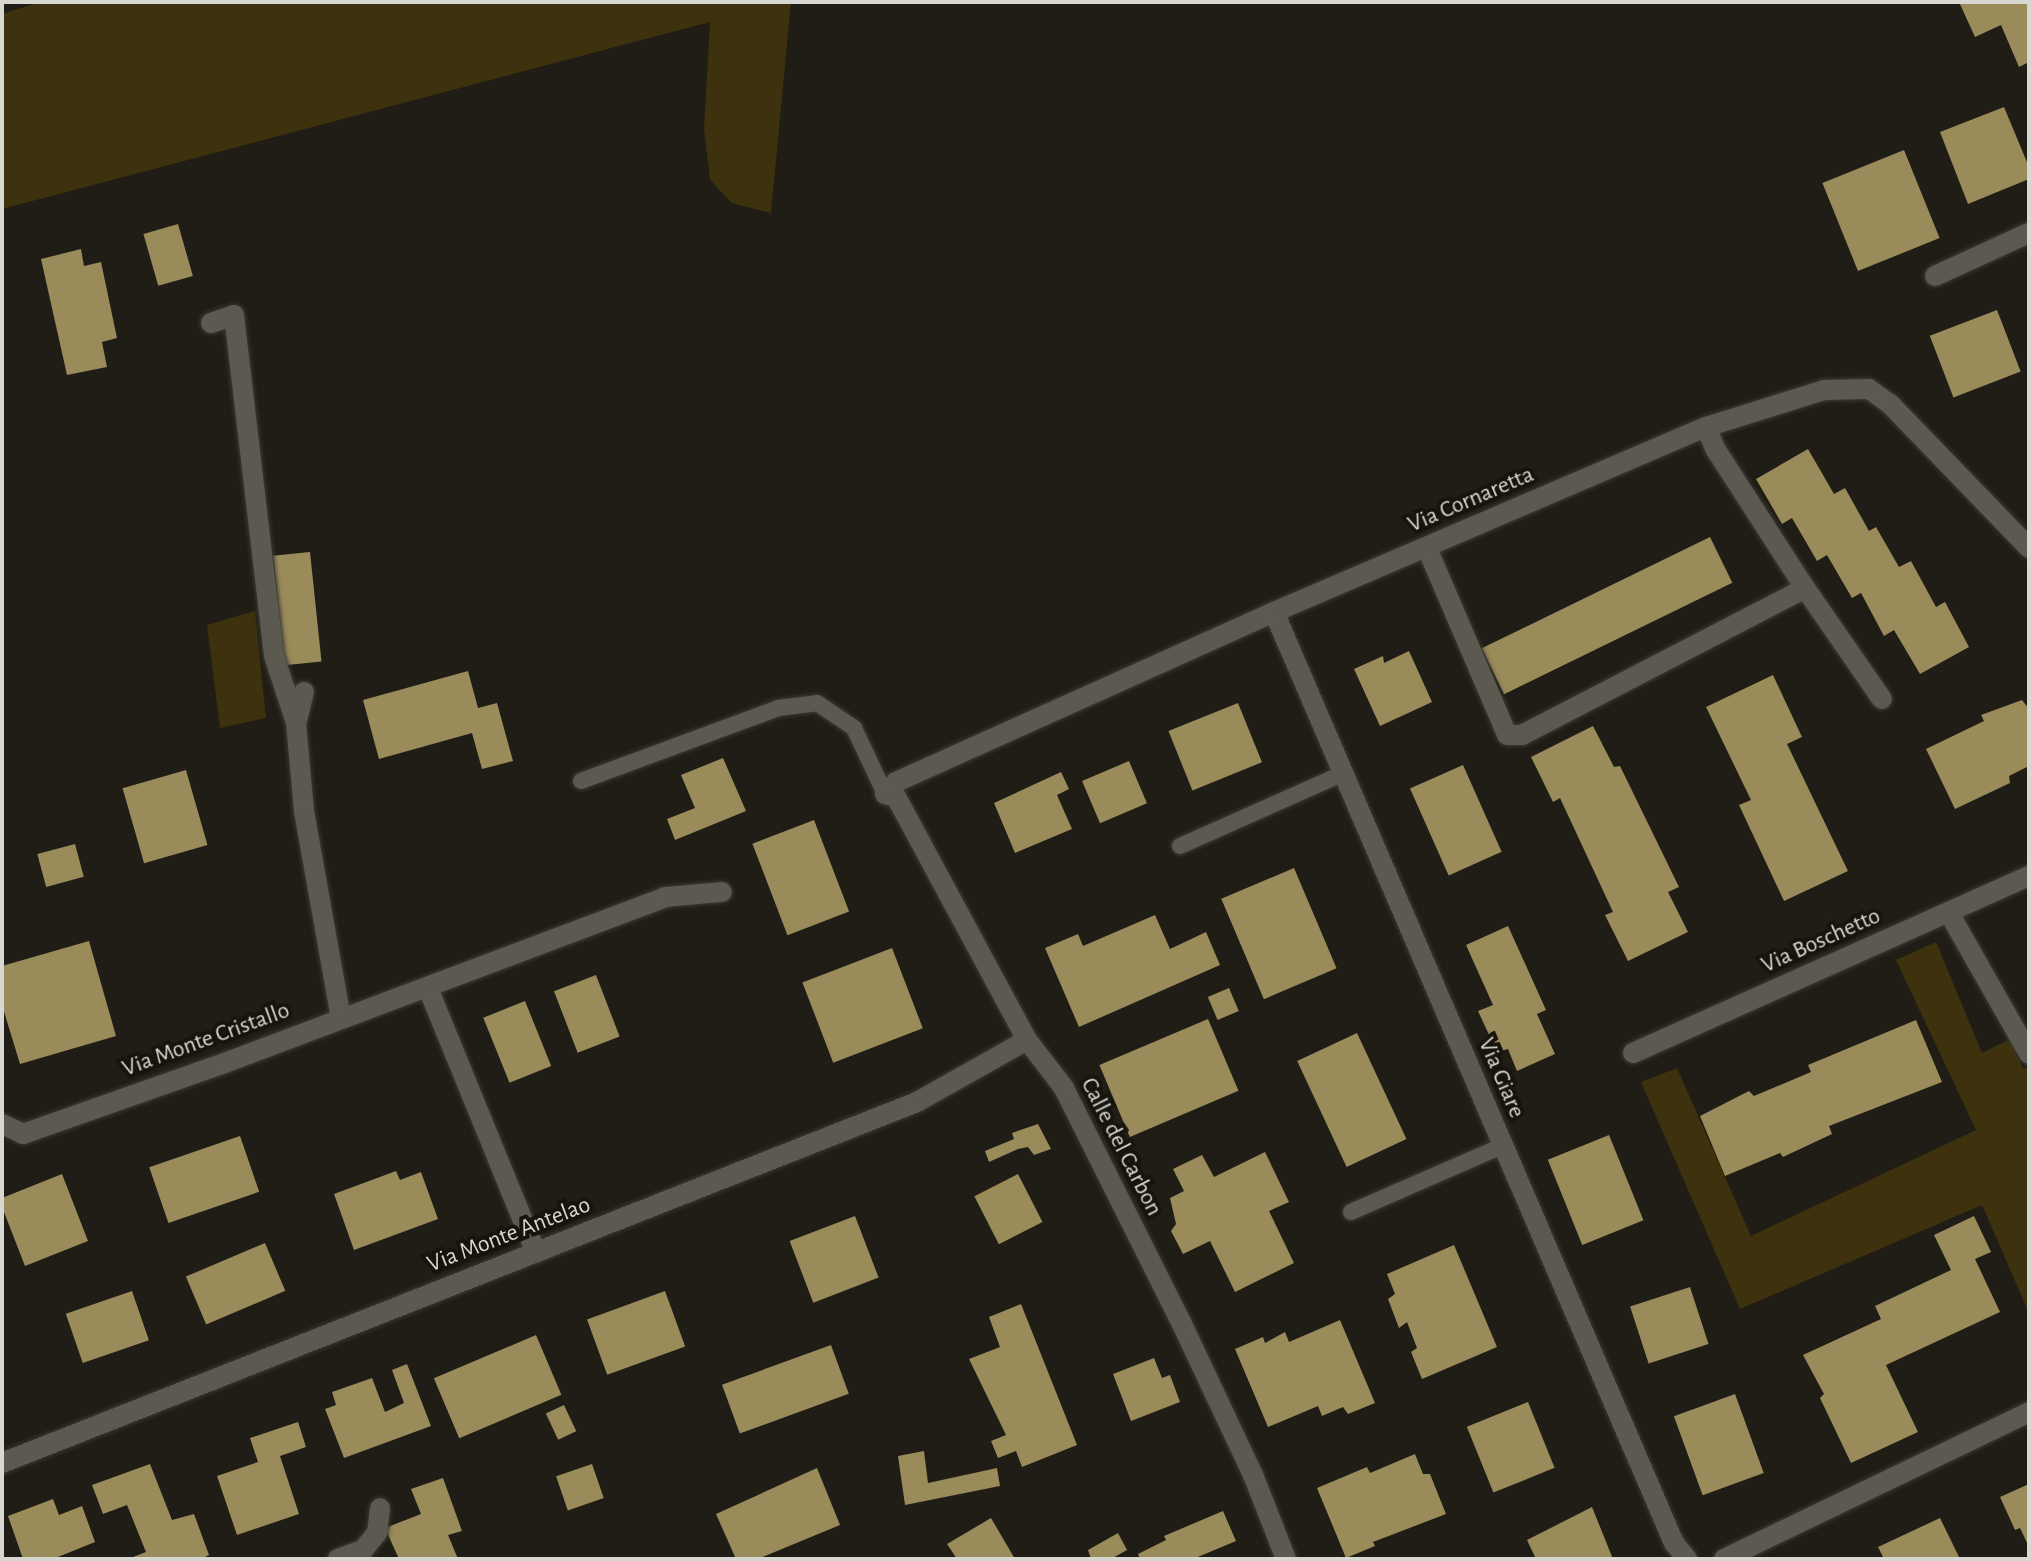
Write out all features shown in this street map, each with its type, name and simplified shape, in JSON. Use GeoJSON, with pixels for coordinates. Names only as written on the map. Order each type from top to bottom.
{"type":"FeatureCollection","features":[{"type":"Feature","properties":{"kind":"street"},"geometry":{"type":"LineString","coordinates":[[1935,276],[2029,233]]}},
{"type":"Feature","properties":{"kind":"street"},"geometry":{"type":"LineString","coordinates":[[211,323],[234,315],[274,656],[296,723],[304,811],[341,1018]]}},
{"type":"Feature","properties":{"kind":"street","name":"Via Cornaretta"},"geometry":{"type":"LineString","coordinates":[[891,788],[1274,612],[1706,427],[1824,390],[1869,389],[1890,404],[2029,548]]}},
{"type":"Feature","properties":{"kind":"street"},"geometry":{"type":"LineString","coordinates":[[1706,427],[1716,450],[1805,588],[1882,699]]}},
{"type":"Feature","properties":{"kind":"street"},"geometry":{"type":"LineString","coordinates":[[1427,548],[1507,735],[1522,735],[1805,588]]}},
{"type":"Feature","properties":{"kind":"street","name":"Via Giare"},"geometry":{"type":"LineString","coordinates":[[1274,612],[1674,1543],[1687,1559]]}},
{"type":"Feature","properties":{"kind":"street"},"geometry":{"type":"LineString","coordinates":[[296,723],[304,692]]}},
{"type":"Feature","properties":{"kind":"street","name":"Calle del Carbon"},"geometry":{"type":"LineString","coordinates":[[891,788],[1027,1040],[1064,1088],[1253,1475],[1286,1559]]}},
{"type":"Feature","properties":{"kind":"street","name":"Via Boschetto"},"geometry":{"type":"LineString","coordinates":[[1633,1053],[2029,876]]}},
{"type":"Feature","properties":{"kind":"street","name":"Via Monte Cristallo"},"geometry":{"type":"LineString","coordinates":[[2,1124],[23,1134],[428,988],[665,897],[722,892]]}},
{"type":"Feature","properties":{"kind":"street"},"geometry":{"type":"LineString","coordinates":[[1949,913],[2029,1054]]}},
{"type":"Feature","properties":{"kind":"street"},"geometry":{"type":"LineString","coordinates":[[428,988],[536,1253]]}},
{"type":"Feature","properties":{"kind":"street","name":"Via Monte Antelao"},"geometry":{"type":"LineString","coordinates":[[2,1463],[917,1102],[1027,1040]]}},
{"type":"Feature","properties":{"kind":"street"},"geometry":{"type":"LineString","coordinates":[[1724,1559],[2029,1412]]}},
{"type":"Feature","properties":{"kind":"street"},"geometry":{"type":"LineString","coordinates":[[338,1559],[363,1550],[377,1533],[380,1508]]}},
{"type":"Feature","properties":{"kind":"lane"},"geometry":{"type":"LineString","coordinates":[[581,781],[778,708],[817,703],[854,728],[891,788]]}},
{"type":"Feature","properties":{"kind":"lane"},"geometry":{"type":"LineString","coordinates":[[1180,846],[1342,774]]}},
{"type":"Feature","properties":{"kind":"lane"},"geometry":{"type":"LineString","coordinates":[[1351,1212],[1502,1146]]}},
{"type":"Feature","properties":{"kind":"shaded area"},"geometry":{"type":"Polygon","coordinates":[[[40,2],[791,2],[771,213],[732,203],[710,180],[704,128],[710,22],[2,209],[2,14],[40,2]]]}},
{"type":"Feature","properties":{"kind":"shaded area"},"geometry":{"type":"Polygon","coordinates":[[[255,611],[266,718],[220,728],[207,625],[255,611]]]}},
{"type":"Feature","properties":{"kind":"shaded area"},"geometry":{"type":"Polygon","coordinates":[[[1936,942],[1982,1053],[2010,1039],[2023,1069],[2029,1067],[2029,1313],[1982,1205],[1740,1309],[1641,1082],[1677,1068],[1751,1236],[1976,1130],[1896,960],[1936,942]]]}},
{"type":"Feature","properties":{"kind":"building"},"geometry":{"type":"Polygon","coordinates":[[[1959,2],[2029,2],[2029,62],[2019,67],[2001,25],[1975,37],[1959,2]]]}},
{"type":"Feature","properties":{"kind":"building"},"geometry":{"type":"Polygon","coordinates":[[[2004,107],[2029,167],[2029,179],[1968,204],[1940,132],[2004,107]]]}},
{"type":"Feature","properties":{"kind":"building"},"geometry":{"type":"Polygon","coordinates":[[[1904,150],[1940,238],[1858,271],[1822,183],[1904,150]]]}},
{"type":"Feature","properties":{"kind":"building"},"geometry":{"type":"Polygon","coordinates":[[[178,224],[193,276],[158,286],[143,234],[178,224]]]}},
{"type":"Feature","properties":{"kind":"building"},"geometry":{"type":"Polygon","coordinates":[[[81,249],[84,266],[101,262],[117,338],[102,342],[107,367],[67,375],[41,259],[81,249]]]}},
{"type":"Feature","properties":{"kind":"building"},"geometry":{"type":"Polygon","coordinates":[[[1997,310],[2021,372],[1953,397],[1930,336],[1997,310]]]}},
{"type":"Feature","properties":{"kind":"building"},"geometry":{"type":"Polygon","coordinates":[[[1808,449],[1834,494],[1845,488],[1869,531],[1876,527],[1899,567],[1911,561],[1936,607],[1945,602],[1969,647],[1920,674],[1894,630],[1884,636],[1861,593],[1852,598],[1827,555],[1817,561],[1792,518],[1782,524],[1756,479],[1808,449]]]}},
{"type":"Feature","properties":{"kind":"building"},"geometry":{"type":"Polygon","coordinates":[[[1710,537],[1732,583],[1504,694],[1482,648],[1710,537]]]}},
{"type":"Feature","properties":{"kind":"building"},"geometry":{"type":"Polygon","coordinates":[[[310,552],[321,661],[285,665],[273,556],[310,552]]]}},
{"type":"Feature","properties":{"kind":"building"},"geometry":{"type":"Polygon","coordinates":[[[1409,651],[1432,702],[1380,726],[1354,669],[1383,656],[1384,663],[1409,651]]]}},
{"type":"Feature","properties":{"kind":"building"},"geometry":{"type":"Polygon","coordinates":[[[468,671],[478,708],[497,703],[513,761],[482,769],[472,733],[379,759],[363,700],[468,671]]]}},
{"type":"Feature","properties":{"kind":"building"},"geometry":{"type":"Polygon","coordinates":[[[1773,675],[1802,737],[1787,744],[1848,871],[1784,901],[1739,805],[1751,800],[1706,707],[1773,675]]]}},
{"type":"Feature","properties":{"kind":"building"},"geometry":{"type":"Polygon","coordinates":[[[2022,700],[2029,709],[2029,766],[2009,776],[2010,783],[1955,809],[1926,749],[1984,721],[1981,715],[2022,700]]]}},
{"type":"Feature","properties":{"kind":"building"},"geometry":{"type":"Polygon","coordinates":[[[1238,703],[1262,762],[1192,790],[1168,731],[1238,703]]]}},
{"type":"Feature","properties":{"kind":"building"},"geometry":{"type":"Polygon","coordinates":[[[1593,726],[1614,767],[1620,766],[1679,887],[1668,892],[1688,932],[1628,961],[1605,915],[1613,912],[1560,798],[1553,802],[1531,757],[1593,726]]]}},
{"type":"Feature","properties":{"kind":"building"},"geometry":{"type":"Polygon","coordinates":[[[723,758],[746,811],[675,840],[667,819],[695,808],[681,775],[723,758]]]}},
{"type":"Feature","properties":{"kind":"building"},"geometry":{"type":"Polygon","coordinates":[[[1129,761],[1147,803],[1100,823],[1082,781],[1129,761]]]}},
{"type":"Feature","properties":{"kind":"building"},"geometry":{"type":"Polygon","coordinates":[[[1463,765],[1502,852],[1449,875],[1410,789],[1463,765]]]}},
{"type":"Feature","properties":{"kind":"building"},"geometry":{"type":"Polygon","coordinates":[[[186,770],[207,845],[144,863],[123,788],[186,770]]]}},
{"type":"Feature","properties":{"kind":"building"},"geometry":{"type":"Polygon","coordinates":[[[1061,772],[1069,789],[1057,795],[1072,829],[1015,853],[994,803],[1061,772]]]}},
{"type":"Feature","properties":{"kind":"building"},"geometry":{"type":"Polygon","coordinates":[[[814,820],[849,911],[788,935],[752,844],[814,820]]]}},
{"type":"Feature","properties":{"kind":"building"},"geometry":{"type":"Polygon","coordinates":[[[75,844],[84,877],[46,887],[37,854],[75,844]]]}},
{"type":"Feature","properties":{"kind":"building"},"geometry":{"type":"Polygon","coordinates":[[[1294,868],[1337,968],[1264,999],[1221,899],[1294,868]]]}},
{"type":"Feature","properties":{"kind":"building"},"geometry":{"type":"Polygon","coordinates":[[[1155,915],[1170,949],[1206,932],[1220,965],[1079,1027],[1045,948],[1078,934],[1083,946],[1155,915]]]}},
{"type":"Feature","properties":{"kind":"building"},"geometry":{"type":"Polygon","coordinates":[[[1508,926],[1546,1010],[1537,1014],[1555,1054],[1517,1071],[1508,1049],[1497,1052],[1478,1011],[1493,1005],[1466,945],[1508,926]]]}},
{"type":"Feature","properties":{"kind":"building"},"geometry":{"type":"Polygon","coordinates":[[[89,941],[116,1036],[20,1064],[2,1005],[2,966],[89,941]]]}},
{"type":"Feature","properties":{"kind":"building"},"geometry":{"type":"Polygon","coordinates":[[[892,948],[923,1028],[833,1063],[802,982],[892,948]]]}},
{"type":"Feature","properties":{"kind":"building"},"geometry":{"type":"Polygon","coordinates":[[[596,975],[620,1037],[578,1053],[554,991],[596,975]]]}},
{"type":"Feature","properties":{"kind":"building"},"geometry":{"type":"Polygon","coordinates":[[[1229,988],[1239,1011],[1218,1020],[1208,997],[1229,988]]]}},
{"type":"Feature","properties":{"kind":"building"},"geometry":{"type":"Polygon","coordinates":[[[525,1001],[551,1066],[509,1083],[483,1018],[525,1001]]]}},
{"type":"Feature","properties":{"kind":"building"},"geometry":{"type":"Polygon","coordinates":[[[1208,1019],[1238,1091],[1130,1137],[1099,1065],[1208,1019]]]}},
{"type":"Feature","properties":{"kind":"building"},"geometry":{"type":"Polygon","coordinates":[[[1916,1020],[1942,1082],[1829,1126],[1832,1134],[1783,1157],[1780,1153],[1725,1176],[1700,1116],[1749,1091],[1754,1096],[1811,1072],[1808,1065],[1916,1020]]]}},
{"type":"Feature","properties":{"kind":"building"},"geometry":{"type":"Polygon","coordinates":[[[1357,1033],[1406,1139],[1347,1167],[1297,1061],[1357,1033]]]}},
{"type":"Feature","properties":{"kind":"building"},"geometry":{"type":"Polygon","coordinates":[[[1038,1124],[1051,1149],[1034,1155],[1028,1147],[1018,1149],[989,1162],[985,1151],[1014,1139],[1012,1133],[1038,1124]]]}},
{"type":"Feature","properties":{"kind":"building"},"geometry":{"type":"Polygon","coordinates":[[[1609,1135],[1643,1220],[1582,1245],[1548,1160],[1609,1135]]]}},
{"type":"Feature","properties":{"kind":"building"},"geometry":{"type":"Polygon","coordinates":[[[240,1136],[259,1192],[168,1223],[149,1167],[240,1136]]]}},
{"type":"Feature","properties":{"kind":"building"},"geometry":{"type":"Polygon","coordinates":[[[1265,1152],[1289,1202],[1269,1211],[1294,1263],[1235,1292],[1210,1241],[1183,1254],[1171,1231],[1176,1224],[1170,1198],[1184,1191],[1173,1169],[1202,1155],[1214,1177],[1265,1152]]]}},
{"type":"Feature","properties":{"kind":"building"},"geometry":{"type":"Polygon","coordinates":[[[396,1171],[400,1180],[421,1172],[438,1219],[354,1250],[334,1194],[396,1171]]]}},
{"type":"Feature","properties":{"kind":"building"},"geometry":{"type":"Polygon","coordinates":[[[62,1174],[88,1241],[25,1266],[2,1207],[2,1198],[62,1174]]]}},
{"type":"Feature","properties":{"kind":"building"},"geometry":{"type":"Polygon","coordinates":[[[1018,1174],[1043,1222],[999,1244],[974,1196],[1018,1174]]]}},
{"type":"Feature","properties":{"kind":"building"},"geometry":{"type":"Polygon","coordinates":[[[855,1216],[879,1278],[813,1303],[790,1241],[855,1216]]]}},
{"type":"Feature","properties":{"kind":"building"},"geometry":{"type":"Polygon","coordinates":[[[1974,1216],[1991,1252],[1975,1259],[2000,1312],[1886,1365],[1918,1432],[1851,1463],[1820,1398],[1824,1394],[1803,1355],[1881,1319],[1875,1306],[1951,1270],[1934,1235],[1974,1216]]]}},
{"type":"Feature","properties":{"kind":"building"},"geometry":{"type":"Polygon","coordinates":[[[265,1243],[285,1291],[206,1324],[186,1277],[265,1243]]]}},
{"type":"Feature","properties":{"kind":"building"},"geometry":{"type":"Polygon","coordinates":[[[1454,1245],[1497,1347],[1422,1379],[1411,1352],[1417,1348],[1407,1322],[1399,1328],[1388,1299],[1395,1294],[1387,1274],[1454,1245]]]}},
{"type":"Feature","properties":{"kind":"building"},"geometry":{"type":"Polygon","coordinates":[[[1690,1287],[1709,1344],[1649,1364],[1630,1306],[1690,1287]]]}},
{"type":"Feature","properties":{"kind":"building"},"geometry":{"type":"Polygon","coordinates":[[[132,1291],[149,1340],[83,1363],[66,1314],[132,1291]]]}},
{"type":"Feature","properties":{"kind":"building"},"geometry":{"type":"Polygon","coordinates":[[[665,1291],[685,1346],[607,1375],[587,1319],[665,1291]]]}},
{"type":"Feature","properties":{"kind":"building"},"geometry":{"type":"Polygon","coordinates":[[[1021,1304],[1077,1445],[1022,1467],[1016,1451],[998,1458],[991,1441],[1006,1435],[969,1359],[1000,1347],[989,1317],[1021,1304]]]}},
{"type":"Feature","properties":{"kind":"building"},"geometry":{"type":"Polygon","coordinates":[[[1340,1320],[1375,1403],[1348,1414],[1343,1407],[1322,1416],[1318,1406],[1268,1427],[1235,1349],[1263,1337],[1265,1343],[1285,1332],[1289,1342],[1340,1320]]]}},
{"type":"Feature","properties":{"kind":"building"},"geometry":{"type":"Polygon","coordinates":[[[536,1335],[561,1395],[459,1438],[434,1378],[536,1335]]]}},
{"type":"Feature","properties":{"kind":"building"},"geometry":{"type":"Polygon","coordinates":[[[831,1345],[849,1394],[740,1434],[722,1385],[831,1345]]]}},
{"type":"Feature","properties":{"kind":"building"},"geometry":{"type":"Polygon","coordinates":[[[1154,1358],[1162,1378],[1170,1375],[1180,1402],[1131,1421],[1113,1374],[1154,1358]]]}},
{"type":"Feature","properties":{"kind":"building"},"geometry":{"type":"Polygon","coordinates":[[[407,1364],[431,1426],[344,1458],[325,1409],[336,1405],[332,1392],[372,1378],[385,1412],[404,1403],[392,1370],[407,1364]]]}},
{"type":"Feature","properties":{"kind":"building"},"geometry":{"type":"Polygon","coordinates":[[[1735,1394],[1764,1473],[1703,1495],[1674,1416],[1735,1394]]]}},
{"type":"Feature","properties":{"kind":"building"},"geometry":{"type":"Polygon","coordinates":[[[1528,1402],[1555,1468],[1493,1493],[1467,1427],[1528,1402]]]}},
{"type":"Feature","properties":{"kind":"building"},"geometry":{"type":"Polygon","coordinates":[[[564,1405],[576,1431],[558,1440],[546,1413],[564,1405]]]}},
{"type":"Feature","properties":{"kind":"building"},"geometry":{"type":"Polygon","coordinates":[[[298,1422],[306,1447],[280,1456],[299,1514],[237,1535],[217,1476],[258,1462],[250,1438],[298,1422]]]}},
{"type":"Feature","properties":{"kind":"building"},"geometry":{"type":"Polygon","coordinates":[[[924,1451],[928,1483],[997,1468],[1000,1486],[905,1505],[898,1456],[924,1451]]]}},
{"type":"Feature","properties":{"kind":"building"},"geometry":{"type":"Polygon","coordinates":[[[1415,1454],[1423,1474],[1430,1474],[1446,1514],[1373,1542],[1375,1546],[1346,1558],[1317,1488],[1367,1467],[1370,1473],[1415,1454]]]}},
{"type":"Feature","properties":{"kind":"building"},"geometry":{"type":"Polygon","coordinates":[[[150,1464],[172,1520],[194,1514],[209,1555],[201,1559],[128,1559],[146,1552],[127,1505],[103,1514],[92,1485],[150,1464]]]}},
{"type":"Feature","properties":{"kind":"building"},"geometry":{"type":"Polygon","coordinates":[[[592,1464],[604,1498],[568,1510],[556,1476],[592,1464]]]}},
{"type":"Feature","properties":{"kind":"building"},"geometry":{"type":"Polygon","coordinates":[[[817,1468],[840,1525],[758,1559],[736,1559],[716,1514],[817,1468]]]}},
{"type":"Feature","properties":{"kind":"building"},"geometry":{"type":"Polygon","coordinates":[[[443,1478],[462,1531],[448,1535],[458,1559],[399,1559],[385,1528],[421,1514],[411,1489],[443,1478]]]}},
{"type":"Feature","properties":{"kind":"building"},"geometry":{"type":"Polygon","coordinates":[[[2029,1484],[2029,1547],[2020,1528],[2015,1530],[2000,1497],[2029,1484]]]}},
{"type":"Feature","properties":{"kind":"building"},"geometry":{"type":"Polygon","coordinates":[[[53,1499],[59,1515],[82,1506],[95,1542],[53,1559],[23,1559],[8,1516],[53,1499]]]}},
{"type":"Feature","properties":{"kind":"building"},"geometry":{"type":"Polygon","coordinates":[[[1592,1507],[1613,1559],[1536,1559],[1527,1540],[1592,1507]]]}},
{"type":"Feature","properties":{"kind":"building"},"geometry":{"type":"Polygon","coordinates":[[[1223,1511],[1236,1541],[1193,1559],[1140,1559],[1138,1554],[1166,1540],[1164,1536],[1223,1511]]]}},
{"type":"Feature","properties":{"kind":"building"},"geometry":{"type":"Polygon","coordinates":[[[991,1518],[1015,1559],[957,1559],[947,1544],[991,1518]]]}},
{"type":"Feature","properties":{"kind":"building"},"geometry":{"type":"Polygon","coordinates":[[[1940,1518],[1960,1559],[1884,1559],[1878,1547],[1940,1518]]]}},
{"type":"Feature","properties":{"kind":"building"},"geometry":{"type":"Polygon","coordinates":[[[1118,1533],[1127,1550],[1111,1559],[1091,1559],[1088,1550],[1118,1533]]]}}]}
